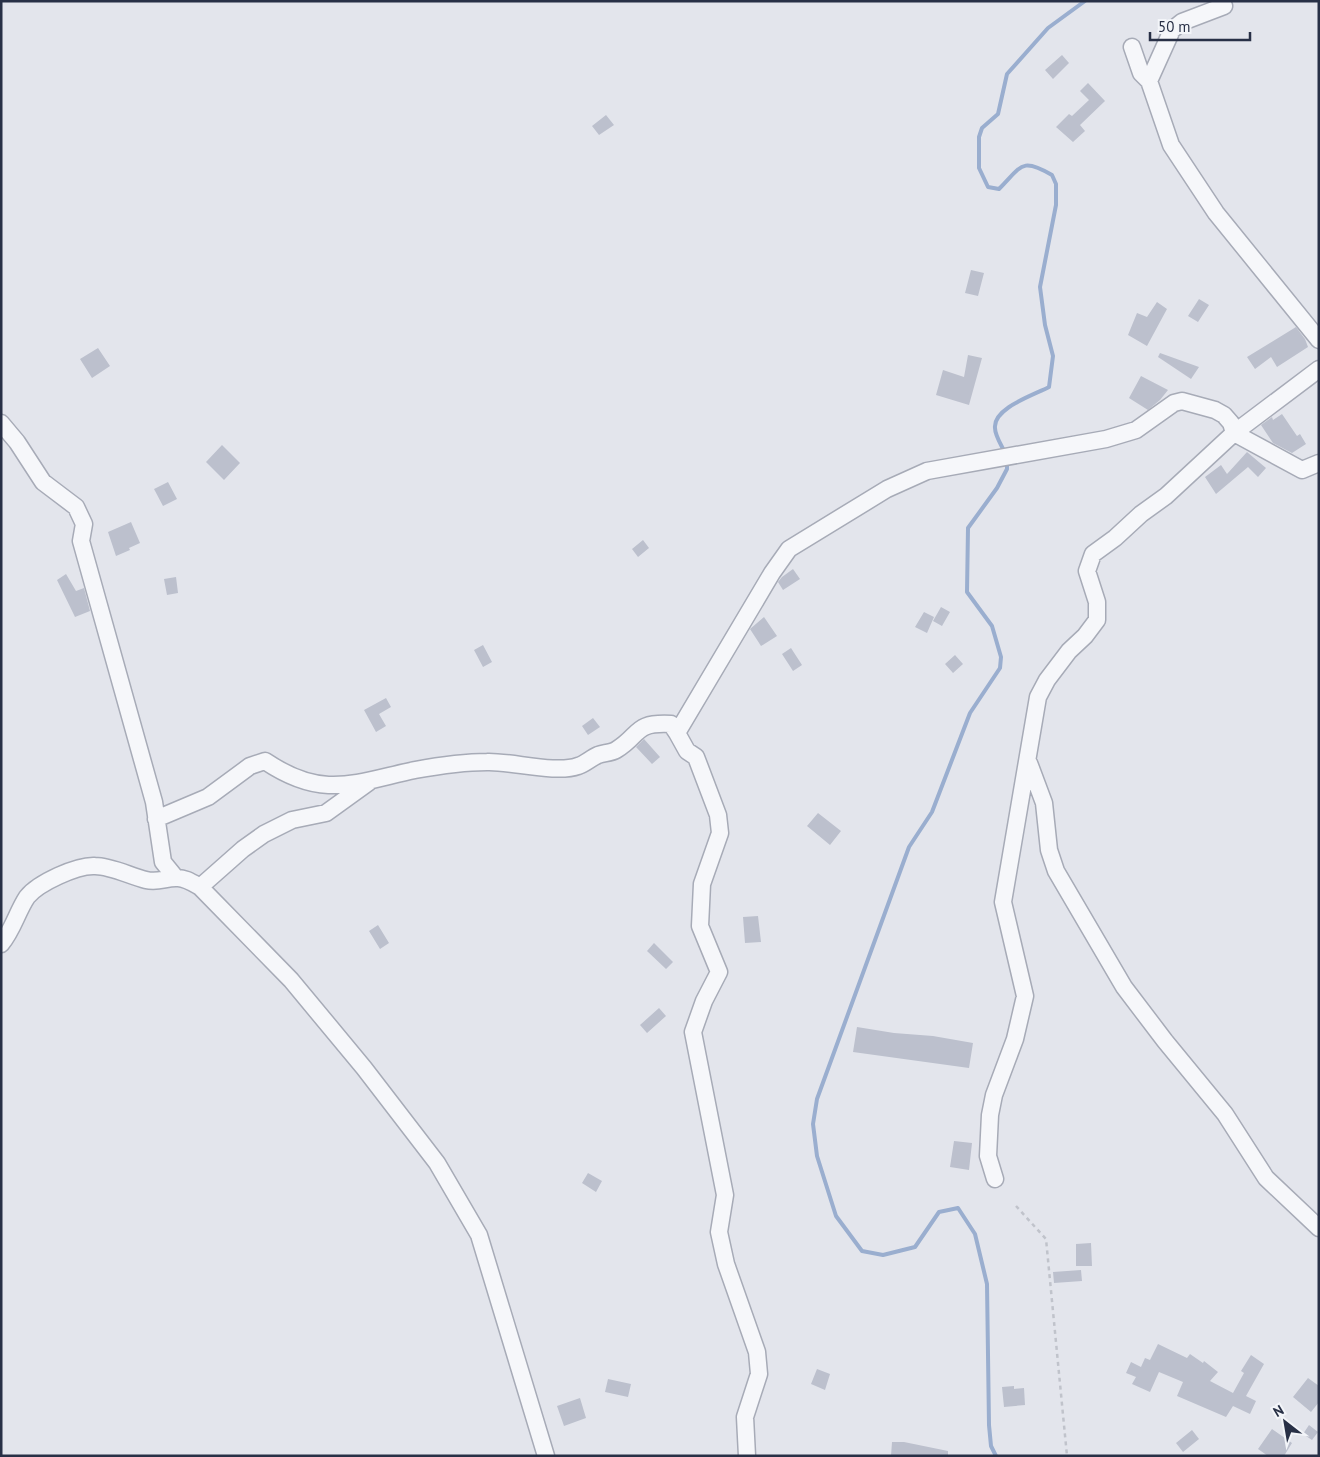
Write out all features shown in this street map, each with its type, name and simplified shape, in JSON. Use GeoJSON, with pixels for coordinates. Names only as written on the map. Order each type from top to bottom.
{"type":"FeatureCollection","features":[{"type":"Feature","properties":{"kind":"street"},"geometry":{"type":"LineString","coordinates":[[1149,81],[1172,30],[1182,22],[1224,6]]}},
{"type":"Feature","properties":{"kind":"street"},"geometry":{"type":"LineString","coordinates":[[1132,47],[1142,73],[1149,81],[1170,145],[1216,213],[1319,340]]}},
{"type":"Feature","properties":{"kind":"street"},"geometry":{"type":"LineString","coordinates":[[995,1179],[988,1156],[990,1115],[994,1095],[1015,1039],[1025,996],[1003,902],[1038,696],[1068,651],[1085,636],[1097,620],[1097,602],[1087,571],[1093,554],[1166,496],[1234,433],[1319,369]]}},
{"type":"Feature","properties":{"kind":"street"},"geometry":{"type":"LineString","coordinates":[[677,733],[772,573],[789,549],[887,489],[928,471],[1106,439],[1136,430],[1174,403],[1182,401],[1215,410],[1224,415],[1231,424],[1234,433],[1302,470],[1319,463]]}},
{"type":"Feature","properties":{"kind":"street"},"geometry":{"type":"LineString","coordinates":[[1,423],[17,442],[43,482],[76,507],[84,524],[81,541],[154,802],[163,862],[176,878]]}},
{"type":"Feature","properties":{"kind":"street"},"geometry":{"type":"LineString","coordinates":[[156,819],[208,797],[250,766],[266,761],[307,782],[340,786],[369,782],[416,770],[487,762],[553,768],[577,767],[597,755],[616,750],[638,729],[657,723],[672,724],[687,751],[696,758],[718,815],[720,833],[702,884],[700,926],[719,972],[704,1001],[693,1032],[725,1195],[719,1232],[726,1264],[757,1352],[759,1374],[745,1417],[747,1456]]}},
{"type":"Feature","properties":{"kind":"street"},"geometry":{"type":"LineString","coordinates":[[1028,761],[1044,803],[1049,850],[1056,871],[1124,987],[1165,1041],[1225,1114],[1266,1178],[1319,1228]]}},
{"type":"Feature","properties":{"kind":"street"},"geometry":{"type":"LineString","coordinates":[[200,887],[243,849],[264,834],[292,820],[326,813],[369,782]]}},
{"type":"Feature","properties":{"kind":"street"},"geometry":{"type":"LineString","coordinates":[[1,944],[9,935],[27,897],[43,884],[68,871],[94,865],[149,881],[160,882],[176,878],[190,881],[200,887],[291,980],[364,1068],[437,1163],[479,1235],[546,1456]]}},
{"type":"Feature","properties":{"kind":"path"},"geometry":{"type":"LineString","coordinates":[[1016,1206],[1046,1239],[1067,1456]]}},
{"type":"Feature","properties":{"kind":"building"},"geometry":{"type":"Polygon","coordinates":[[[1062,55],[1069,63],[1053,79],[1045,70],[1062,55]]]}},
{"type":"Feature","properties":{"kind":"building"},"geometry":{"type":"Polygon","coordinates":[[[1088,83],[1105,101],[1080,125],[1085,131],[1073,142],[1056,127],[1069,114],[1072,116],[1089,100],[1080,91],[1088,83]]]}},
{"type":"Feature","properties":{"kind":"building"},"geometry":{"type":"Polygon","coordinates":[[[606,115],[614,125],[599,135],[592,126],[606,115]]]}},
{"type":"Feature","properties":{"kind":"building"},"geometry":{"type":"Polygon","coordinates":[[[971,270],[984,273],[978,296],[965,293],[971,270]]]}},
{"type":"Feature","properties":{"kind":"building"},"geometry":{"type":"Polygon","coordinates":[[[1199,299],[1209,305],[1198,322],[1188,316],[1199,299]]]}},
{"type":"Feature","properties":{"kind":"building"},"geometry":{"type":"Polygon","coordinates":[[[1157,302],[1167,309],[1147,346],[1128,335],[1137,313],[1147,317],[1157,302]]]}},
{"type":"Feature","properties":{"kind":"building"},"geometry":{"type":"Polygon","coordinates":[[[1296,327],[1305,339],[1308,347],[1277,367],[1271,357],[1255,369],[1247,357],[1296,327]]]}},
{"type":"Feature","properties":{"kind":"building"},"geometry":{"type":"Polygon","coordinates":[[[98,348],[110,366],[92,378],[80,359],[98,348]]]}},
{"type":"Feature","properties":{"kind":"building"},"geometry":{"type":"Polygon","coordinates":[[[1160,353],[1199,367],[1191,379],[1158,357],[1160,353]]]}},
{"type":"Feature","properties":{"kind":"building"},"geometry":{"type":"Polygon","coordinates":[[[968,355],[982,358],[969,405],[936,395],[943,370],[964,377],[968,355]]]}},
{"type":"Feature","properties":{"kind":"building"},"geometry":{"type":"Polygon","coordinates":[[[1141,376],[1168,390],[1148,410],[1129,398],[1141,376]]]}},
{"type":"Feature","properties":{"kind":"building"},"geometry":{"type":"Polygon","coordinates":[[[1282,414],[1297,436],[1300,434],[1306,444],[1292,453],[1273,443],[1261,425],[1272,417],[1273,420],[1282,414]]]}},
{"type":"Feature","properties":{"kind":"building"},"geometry":{"type":"Polygon","coordinates":[[[222,445],[240,463],[224,480],[206,462],[222,445]]]}},
{"type":"Feature","properties":{"kind":"building"},"geometry":{"type":"Polygon","coordinates":[[[1247,452],[1266,468],[1258,477],[1248,467],[1216,494],[1205,477],[1221,465],[1227,474],[1247,452]]]}},
{"type":"Feature","properties":{"kind":"building"},"geometry":{"type":"Polygon","coordinates":[[[168,482],[177,499],[163,506],[154,489],[168,482]]]}},
{"type":"Feature","properties":{"kind":"building"},"geometry":{"type":"Polygon","coordinates":[[[131,522],[140,543],[116,556],[108,532],[131,522]]]}},
{"type":"Feature","properties":{"kind":"building"},"geometry":{"type":"Polygon","coordinates":[[[643,540],[649,548],[638,557],[632,549],[643,540]]]}},
{"type":"Feature","properties":{"kind":"building"},"geometry":{"type":"Polygon","coordinates":[[[793,569],[800,579],[783,590],[778,582],[793,569]]]}},
{"type":"Feature","properties":{"kind":"building"},"geometry":{"type":"Polygon","coordinates":[[[66,574],[76,591],[84,588],[90,611],[75,617],[57,580],[66,574]]]}},
{"type":"Feature","properties":{"kind":"building"},"geometry":{"type":"Polygon","coordinates":[[[176,577],[178,593],[167,595],[164,579],[176,577]]]}},
{"type":"Feature","properties":{"kind":"building"},"geometry":{"type":"Polygon","coordinates":[[[941,607],[950,612],[942,626],[933,621],[941,607]]]}},
{"type":"Feature","properties":{"kind":"building"},"geometry":{"type":"Polygon","coordinates":[[[924,612],[934,617],[927,633],[915,627],[924,612]]]}},
{"type":"Feature","properties":{"kind":"building"},"geometry":{"type":"Polygon","coordinates":[[[764,617],[777,636],[761,646],[750,629],[764,617]]]}},
{"type":"Feature","properties":{"kind":"building"},"geometry":{"type":"Polygon","coordinates":[[[483,645],[492,662],[483,667],[474,650],[483,645]]]}},
{"type":"Feature","properties":{"kind":"building"},"geometry":{"type":"Polygon","coordinates":[[[791,648],[802,665],[793,671],[782,654],[791,648]]]}},
{"type":"Feature","properties":{"kind":"building"},"geometry":{"type":"Polygon","coordinates":[[[955,655],[963,664],[953,673],[945,664],[955,655]]]}},
{"type":"Feature","properties":{"kind":"building"},"geometry":{"type":"Polygon","coordinates":[[[386,698],[391,707],[379,714],[386,726],[376,732],[364,710],[386,698]]]}},
{"type":"Feature","properties":{"kind":"building"},"geometry":{"type":"Polygon","coordinates":[[[593,718],[600,727],[588,735],[582,726],[593,718]]]}},
{"type":"Feature","properties":{"kind":"building"},"geometry":{"type":"Polygon","coordinates":[[[644,739],[660,757],[652,764],[636,747],[644,739]]]}},
{"type":"Feature","properties":{"kind":"building"},"geometry":{"type":"Polygon","coordinates":[[[818,813],[841,831],[830,845],[807,826],[818,813]]]}},
{"type":"Feature","properties":{"kind":"building"},"geometry":{"type":"Polygon","coordinates":[[[758,916],[761,942],[745,943],[743,917],[758,916]]]}},
{"type":"Feature","properties":{"kind":"building"},"geometry":{"type":"Polygon","coordinates":[[[378,925],[389,943],[380,949],[369,931],[378,925]]]}},
{"type":"Feature","properties":{"kind":"building"},"geometry":{"type":"Polygon","coordinates":[[[654,943],[673,962],[666,969],[647,951],[654,943]]]}},
{"type":"Feature","properties":{"kind":"building"},"geometry":{"type":"Polygon","coordinates":[[[659,1008],[666,1016],[647,1033],[640,1025],[659,1008]]]}},
{"type":"Feature","properties":{"kind":"building"},"geometry":{"type":"Polygon","coordinates":[[[857,1027],[973,1043],[969,1068],[853,1052],[857,1027]]]}},
{"type":"Feature","properties":{"kind":"building"},"geometry":{"type":"Polygon","coordinates":[[[954,1141],[972,1143],[969,1170],[950,1167],[954,1141]]]}},
{"type":"Feature","properties":{"kind":"building"},"geometry":{"type":"Polygon","coordinates":[[[588,1173],[602,1181],[596,1192],[582,1183],[588,1173]]]}},
{"type":"Feature","properties":{"kind":"building"},"geometry":{"type":"Polygon","coordinates":[[[1091,1243],[1092,1266],[1076,1266],[1076,1244],[1091,1243]]]}},
{"type":"Feature","properties":{"kind":"building"},"geometry":{"type":"Polygon","coordinates":[[[1081,1270],[1082,1281],[1054,1283],[1053,1272],[1081,1270]]]}},
{"type":"Feature","properties":{"kind":"building"},"geometry":{"type":"Polygon","coordinates":[[[1158,1344],[1187,1358],[1190,1354],[1203,1363],[1204,1361],[1218,1372],[1210,1381],[1233,1393],[1244,1373],[1241,1371],[1251,1355],[1264,1364],[1246,1396],[1256,1401],[1250,1414],[1233,1406],[1226,1417],[1177,1396],[1183,1382],[1159,1372],[1150,1392],[1132,1384],[1136,1377],[1126,1373],[1131,1362],[1141,1367],[1145,1358],[1150,1360],[1158,1344]]]}},
{"type":"Feature","properties":{"kind":"building"},"geometry":{"type":"Polygon","coordinates":[[[817,1369],[830,1374],[825,1390],[811,1384],[817,1369]]]}},
{"type":"Feature","properties":{"kind":"building"},"geometry":{"type":"Polygon","coordinates":[[[1308,1378],[1319,1386],[1319,1402],[1311,1412],[1293,1397],[1308,1378]]]}},
{"type":"Feature","properties":{"kind":"building"},"geometry":{"type":"Polygon","coordinates":[[[608,1379],[631,1384],[628,1397],[605,1392],[608,1379]]]}},
{"type":"Feature","properties":{"kind":"building"},"geometry":{"type":"Polygon","coordinates":[[[1014,1386],[1014,1389],[1024,1388],[1025,1405],[1004,1407],[1002,1387],[1014,1386]]]}},
{"type":"Feature","properties":{"kind":"building"},"geometry":{"type":"Polygon","coordinates":[[[580,1398],[586,1418],[564,1426],[557,1406],[580,1398]]]}},
{"type":"Feature","properties":{"kind":"building"},"geometry":{"type":"Polygon","coordinates":[[[1309,1425],[1318,1432],[1312,1440],[1303,1434],[1309,1425]]]}},
{"type":"Feature","properties":{"kind":"building"},"geometry":{"type":"Polygon","coordinates":[[[1272,1429],[1292,1443],[1284,1456],[1268,1456],[1258,1449],[1272,1429]]]}},
{"type":"Feature","properties":{"kind":"building"},"geometry":{"type":"Polygon","coordinates":[[[1192,1430],[1199,1439],[1183,1452],[1176,1443],[1192,1430]]]}},
{"type":"Feature","properties":{"kind":"building"},"geometry":{"type":"Polygon","coordinates":[[[892,1442],[904,1442],[948,1451],[948,1456],[891,1456],[892,1442]]]}},
{"type":"Feature","properties":{"kind":"waterway"},"geometry":{"type":"LineString","coordinates":[[1005,453],[995,431],[996,421],[1000,414],[1016,403],[1049,387],[1053,356],[1045,325],[1040,287],[1056,205],[1056,184],[1052,175],[1042,169],[1028,165],[1018,170],[999,189],[988,187],[979,168],[979,137],[982,128],[998,114],[1007,74],[1048,28],[1085,1]]}},
{"type":"Feature","properties":{"kind":"waterway"},"geometry":{"type":"LineString","coordinates":[[996,1456],[991,1446],[989,1425],[987,1284],[975,1234],[958,1208],[939,1212],[915,1247],[883,1255],[862,1251],[836,1216],[817,1156],[813,1124],[817,1099],[909,847],[932,812],[970,713],[1000,668],[1001,657],[992,626],[967,592],[968,528],[997,488],[1007,469],[1007,460]]}}]}
